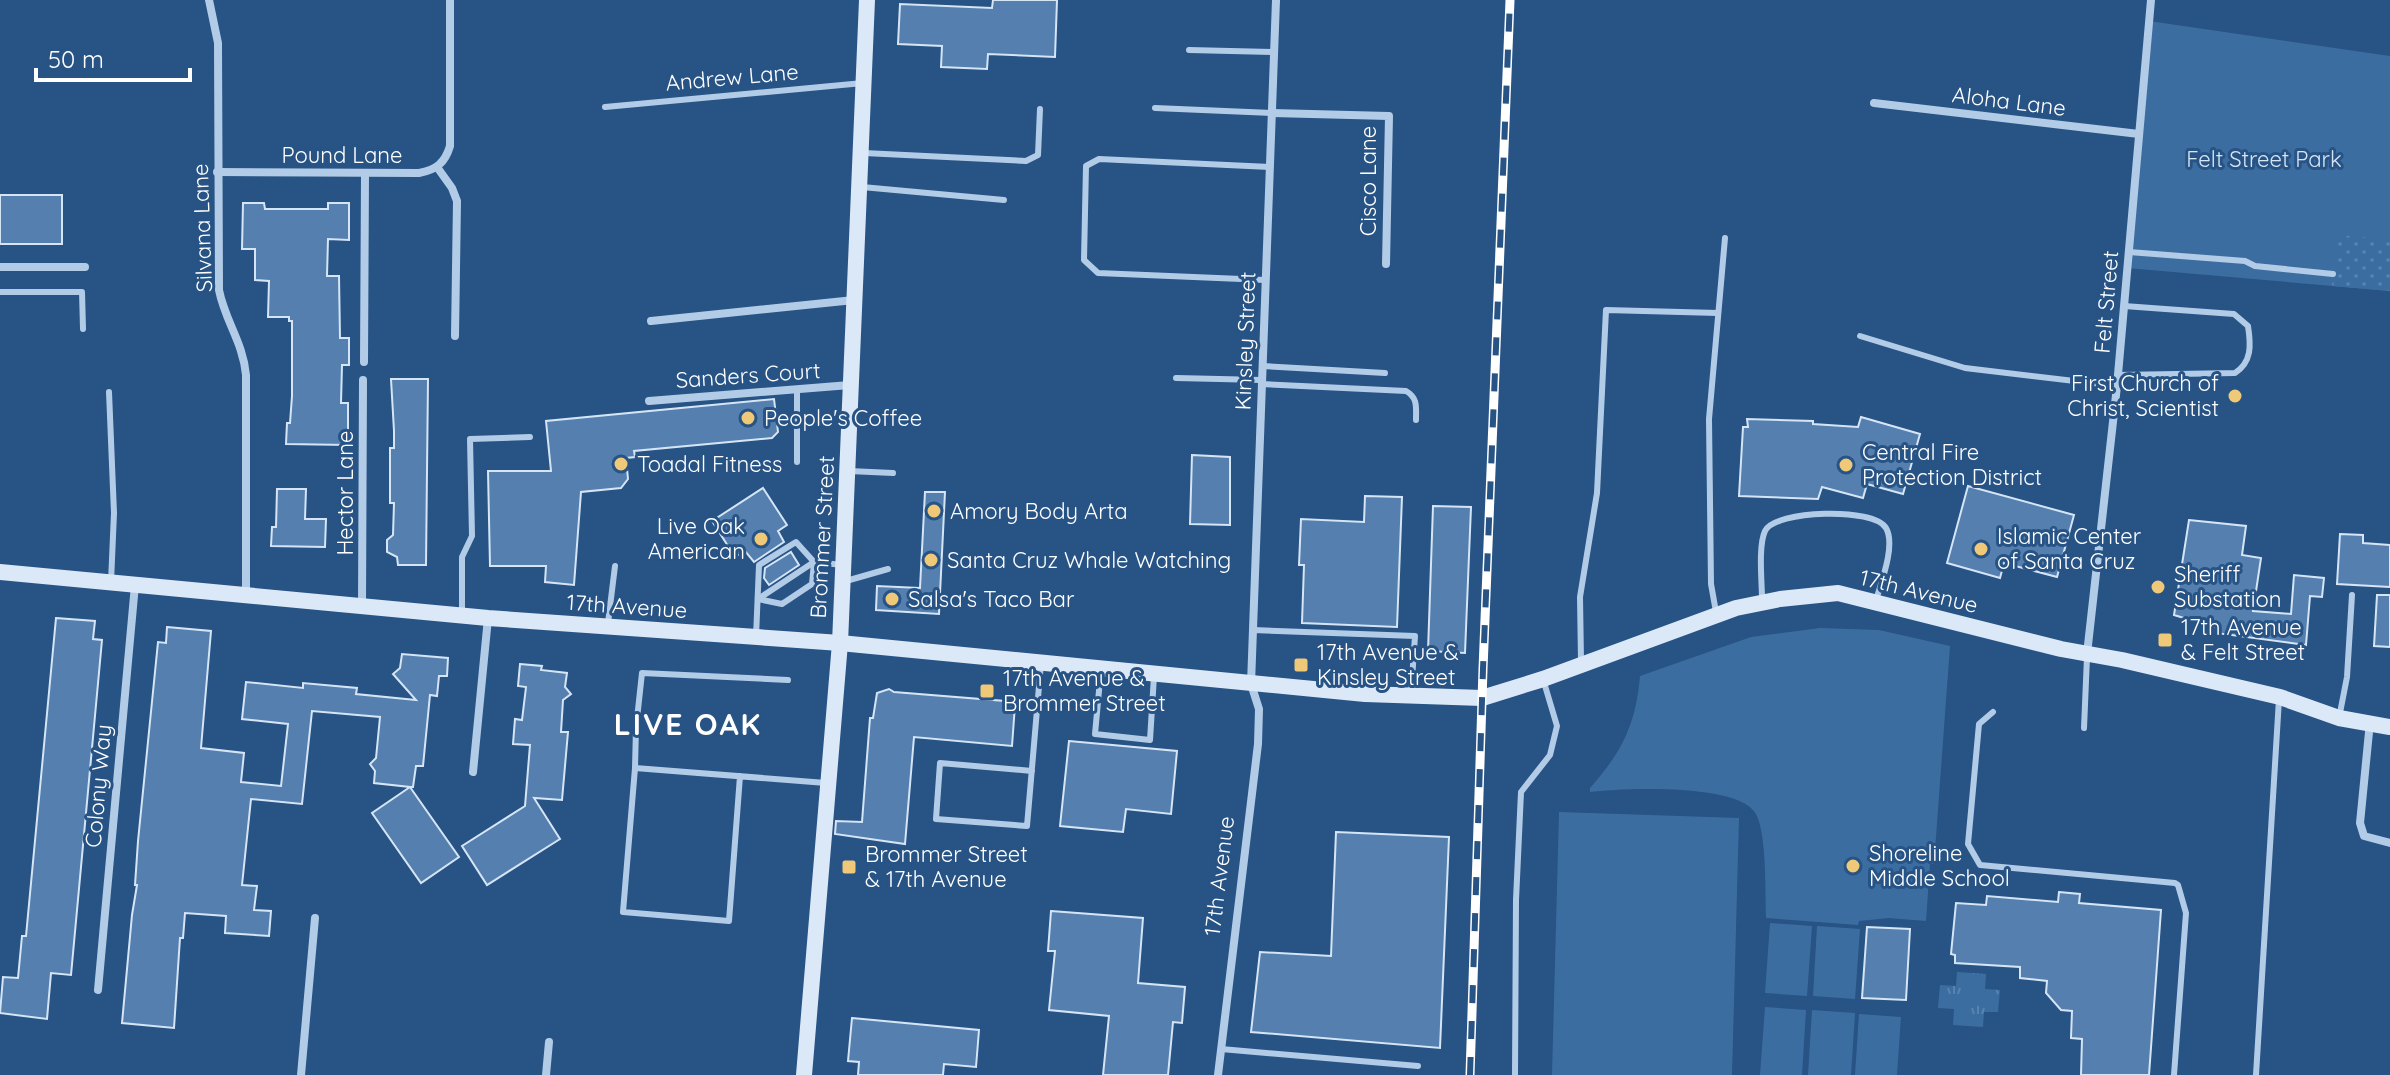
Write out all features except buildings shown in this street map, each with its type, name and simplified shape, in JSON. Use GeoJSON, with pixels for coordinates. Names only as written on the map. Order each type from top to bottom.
{"type":"FeatureCollection","features":[{"type":"Feature","properties":{"kind":"main road","name":"Brommer Street"},"geometry":{"type":"LineString","coordinates":[[804,1075],[840,643],[867,0]]}},
{"type":"Feature","properties":{"kind":"main road","name":"17th Avenue"},"geometry":{"type":"LineString","coordinates":[[0,572],[461,616],[840,643],[1251,684],[1482,698],[1543,679],[1716,615],[1762,603],[1838,593],[2280,697],[2339,718],[2390,727]]}},
{"type":"Feature","properties":{"kind":"street","name":"Silvana Lane"},"geometry":{"type":"LineString","coordinates":[[209,0],[218,43],[219,290],[225,313],[239,340],[246,375],[246,596]]}},
{"type":"Feature","properties":{"kind":"street"},"geometry":{"type":"LineString","coordinates":[[450,0],[450,146],[448,155],[437,167],[457,201],[455,336]]}},
{"type":"Feature","properties":{"kind":"street","name":"Kinsley Street"},"geometry":{"type":"LineString","coordinates":[[1251,684],[1276,0]]}},
{"type":"Feature","properties":{"kind":"street","name":"Felt Street"},"geometry":{"type":"LineString","coordinates":[[2087,654],[2117,386],[2151,0]]}},
{"type":"Feature","properties":{"kind":"street","name":"Aloha Lane"},"geometry":{"type":"LineString","coordinates":[[1874,103],[2139,134]]}},
{"type":"Feature","properties":{"kind":"street","name":"Cisco Lane"},"geometry":{"type":"LineString","coordinates":[[1272,113],[1389,116],[1386,264]]}},
{"type":"Feature","properties":{"kind":"street","name":"Pound Lane"},"geometry":{"type":"LineString","coordinates":[[217,172],[419,173],[437,167]]}},
{"type":"Feature","properties":{"kind":"street"},"geometry":{"type":"LineString","coordinates":[[364,362],[365,174]]}},
{"type":"Feature","properties":{"kind":"street"},"geometry":{"type":"LineString","coordinates":[[0,267],[85,267]]}},
{"type":"Feature","properties":{"kind":"street"},"geometry":{"type":"LineString","coordinates":[[651,321],[854,300]]}},
{"type":"Feature","properties":{"kind":"street","name":"Hector Lane"},"geometry":{"type":"LineString","coordinates":[[362,606],[363,380]]}},
{"type":"Feature","properties":{"kind":"street","name":"Sanders Court"},"geometry":{"type":"LineString","coordinates":[[649,401],[851,385]]}},
{"type":"Feature","properties":{"kind":"street","name":"Colony Way"},"geometry":{"type":"LineString","coordinates":[[98,990],[135,585]]}},
{"type":"Feature","properties":{"kind":"street"},"geometry":{"type":"LineString","coordinates":[[473,772],[488,618]]}},
{"type":"Feature","properties":{"kind":"street","name":"17th Avenue"},"geometry":{"type":"LineString","coordinates":[[1218,1075],[1258,744],[1259,709],[1251,684]]}},
{"type":"Feature","properties":{"kind":"street"},"geometry":{"type":"LineString","coordinates":[[2370,722],[2360,823],[2364,836],[2390,843]]}},
{"type":"Feature","properties":{"kind":"street"},"geometry":{"type":"LineString","coordinates":[[301,1075],[315,918]]}},
{"type":"Feature","properties":{"kind":"street"},"geometry":{"type":"LineString","coordinates":[[546,1075],[549,1042]]}},
{"type":"Feature","properties":{"kind":"lane"},"geometry":{"type":"LineString","coordinates":[[1189,50],[1274,52]]}},
{"type":"Feature","properties":{"kind":"lane","name":"Andrew Lane"},"geometry":{"type":"LineString","coordinates":[[605,107],[863,83]]}},
{"type":"Feature","properties":{"kind":"lane"},"geometry":{"type":"LineString","coordinates":[[1155,108],[1272,113]]}},
{"type":"Feature","properties":{"kind":"lane"},"geometry":{"type":"LineString","coordinates":[[860,152],[1026,161],[1038,155],[1040,109]]}},
{"type":"Feature","properties":{"kind":"lane"},"geometry":{"type":"LineString","coordinates":[[1265,280],[1098,273],[1084,260],[1086,166],[1099,159],[1270,167]]}},
{"type":"Feature","properties":{"kind":"lane"},"geometry":{"type":"LineString","coordinates":[[859,187],[1004,200]]}},
{"type":"Feature","properties":{"kind":"lane"},"geometry":{"type":"LineString","coordinates":[[1716,615],[1711,584],[1709,419],[1725,238]]}},
{"type":"Feature","properties":{"kind":"lane"},"geometry":{"type":"LineString","coordinates":[[2129,252],[2245,261],[2255,266],[2333,274]]}},
{"type":"Feature","properties":{"kind":"lane"},"geometry":{"type":"LineString","coordinates":[[0,292],[82,292],[83,329]]}},
{"type":"Feature","properties":{"kind":"lane"},"geometry":{"type":"LineString","coordinates":[[2118,375],[2235,373],[2250,356],[2248,326],[2234,314],[2124,306]]}},
{"type":"Feature","properties":{"kind":"lane"},"geometry":{"type":"LineString","coordinates":[[1581,665],[1580,597],[1597,493],[1606,310],[1718,313]]}},
{"type":"Feature","properties":{"kind":"lane"},"geometry":{"type":"LineString","coordinates":[[1860,336],[1965,368],[2117,386]]}},
{"type":"Feature","properties":{"kind":"lane"},"geometry":{"type":"LineString","coordinates":[[1262,366],[1385,373]]}},
{"type":"Feature","properties":{"kind":"lane"},"geometry":{"type":"LineString","coordinates":[[1176,378],[1406,391],[1414,395],[1416,420]]}},
{"type":"Feature","properties":{"kind":"lane"},"geometry":{"type":"LineString","coordinates":[[797,389],[797,462]]}},
{"type":"Feature","properties":{"kind":"lane"},"geometry":{"type":"LineString","coordinates":[[109,392],[114,513],[111,582]]}},
{"type":"Feature","properties":{"kind":"lane"},"geometry":{"type":"LineString","coordinates":[[461,616],[462,557],[472,536],[470,439],[530,437]]}},
{"type":"Feature","properties":{"kind":"lane"},"geometry":{"type":"LineString","coordinates":[[847,471],[893,473]]}},
{"type":"Feature","properties":{"kind":"lane"},"geometry":{"type":"LineString","coordinates":[[1762,603],[1765,531],[1771,524],[1818,514],[1854,514],[1878,520],[1886,526],[1889,535],[1887,561],[1875,602]]}},
{"type":"Feature","properties":{"kind":"lane"},"geometry":{"type":"LineString","coordinates":[[756,637],[759,565],[796,542],[814,562],[843,574],[888,569]]}},
{"type":"Feature","properties":{"kind":"lane"},"geometry":{"type":"LineString","coordinates":[[758,599],[814,562]]}},
{"type":"Feature","properties":{"kind":"lane"},"geometry":{"type":"LineString","coordinates":[[758,599],[782,604],[812,584],[814,562]]}},
{"type":"Feature","properties":{"kind":"lane"},"geometry":{"type":"LineString","coordinates":[[608,627],[615,566]]}},
{"type":"Feature","properties":{"kind":"lane"},"geometry":{"type":"LineString","coordinates":[[2339,718],[2347,677],[2352,595]]}},
{"type":"Feature","properties":{"kind":"lane"},"geometry":{"type":"LineString","coordinates":[[1253,630],[1415,636],[1411,695]]}},
{"type":"Feature","properties":{"kind":"lane"},"geometry":{"type":"LineString","coordinates":[[2084,728],[2087,654]]}},
{"type":"Feature","properties":{"kind":"lane"},"geometry":{"type":"LineString","coordinates":[[1032,771],[940,763],[936,819],[1027,826],[1032,771],[1041,663]]}},
{"type":"Feature","properties":{"kind":"lane"},"geometry":{"type":"LineString","coordinates":[[1101,669],[1095,734],[1150,740],[1155,674]]}},
{"type":"Feature","properties":{"kind":"lane"},"geometry":{"type":"LineString","coordinates":[[740,776],[729,921],[623,912],[642,673],[788,680]]}},
{"type":"Feature","properties":{"kind":"lane"},"geometry":{"type":"LineString","coordinates":[[1515,1075],[1516,900],[1521,792],[1550,755],[1557,726],[1543,679]]}},
{"type":"Feature","properties":{"kind":"lane"},"geometry":{"type":"LineString","coordinates":[[2256,1075],[2280,697]]}},
{"type":"Feature","properties":{"kind":"lane"},"geometry":{"type":"LineString","coordinates":[[1993,712],[1979,724],[1968,844],[1980,865],[2175,883],[2183,895],[2186,913],[2174,1075]]}},
{"type":"Feature","properties":{"kind":"lane"},"geometry":{"type":"LineString","coordinates":[[635,768],[829,784]]}},
{"type":"Feature","properties":{"kind":"lane"},"geometry":{"type":"LineString","coordinates":[[1221,1049],[1418,1066]]}},
{"type":"Feature","properties":{"kind":"green space","name":"Felt Street Park"},"geometry":{"type":"Polygon","coordinates":[[[2149,21],[2390,56],[2390,291],[2127,268],[2149,21]]]}},
{"type":"Feature","properties":{"kind":"green space"},"geometry":{"type":"Polygon","coordinates":[[[2337,235],[2390,239],[2390,291],[2332,286],[2337,235]]]}},
{"type":"Feature","properties":{"kind":"green space"},"geometry":{"type":"Polygon","coordinates":[[[1820,628],[1879,630],[1950,646],[1934,864],[1930,864],[1926,921],[1889,918],[1859,921],[1858,925],[1766,918],[1765,864],[1760,823],[1746,804],[1705,792],[1679,790],[1590,792],[1626,736],[1635,709],[1640,676],[1751,637],[1820,628]]]}},
{"type":"Feature","properties":{"kind":"green space"},"geometry":{"type":"Polygon","coordinates":[[[1559,812],[1739,818],[1732,1075],[1552,1075],[1559,812]]]}},
{"type":"Feature","properties":{"kind":"green space"},"geometry":{"type":"Polygon","coordinates":[[[1770,923],[1812,926],[1807,996],[1765,993],[1770,923]]]}},
{"type":"Feature","properties":{"kind":"green space"},"geometry":{"type":"Polygon","coordinates":[[[1817,926],[1860,929],[1855,999],[1813,996],[1817,926]]]}},
{"type":"Feature","properties":{"kind":"green space"},"geometry":{"type":"Polygon","coordinates":[[[1957,972],[1986,974],[1985,989],[2000,990],[1998,1012],[1984,1012],[1983,1027],[1953,1025],[1954,1009],[1938,1008],[1940,985],[1956,986],[1957,972]]]}},
{"type":"Feature","properties":{"kind":"green space"},"geometry":{"type":"Polygon","coordinates":[[[1765,1007],[1806,1010],[1802,1075],[1760,1075],[1765,1007]]]}},
{"type":"Feature","properties":{"kind":"green space"},"geometry":{"type":"Polygon","coordinates":[[[1812,1010],[1855,1013],[1851,1075],[1808,1075],[1812,1010]]]}},
{"type":"Feature","properties":{"kind":"green space"},"geometry":{"type":"Polygon","coordinates":[[[1859,1014],[1901,1017],[1897,1075],[1855,1075],[1859,1014]]]}},
{"type":"Feature","properties":{"kind":"railway"},"geometry":{"type":"LineString","coordinates":[[1470,1075],[1510,0]]}},
{"type":"Feature","properties":{"kind":"place","name":"First Church of Christ, Scientist"},"geometry":{"type":"Point","coordinates":[2235,396]}},
{"type":"Feature","properties":{"kind":"place","name":"People's Coffee"},"geometry":{"type":"Point","coordinates":[748,418]}},
{"type":"Feature","properties":{"kind":"place","name":"Toadal Fitness"},"geometry":{"type":"Point","coordinates":[621,464]}},
{"type":"Feature","properties":{"kind":"place","name":"Central Fire Protection District"},"geometry":{"type":"Point","coordinates":[1846,465]}},
{"type":"Feature","properties":{"kind":"place","name":"Amory Body Arta"},"geometry":{"type":"Point","coordinates":[934,511]}},
{"type":"Feature","properties":{"kind":"place","name":"Live Oak American"},"geometry":{"type":"Point","coordinates":[761,539]}},
{"type":"Feature","properties":{"kind":"place","name":"Islamic Center of Santa Cruz"},"geometry":{"type":"Point","coordinates":[1981,549]}},
{"type":"Feature","properties":{"kind":"place","name":"Santa Cruz Whale Watching"},"geometry":{"type":"Point","coordinates":[931,560]}},
{"type":"Feature","properties":{"kind":"place","name":"Sheriff Substation"},"geometry":{"type":"Point","coordinates":[2158,587]}},
{"type":"Feature","properties":{"kind":"place","name":"Salsa's Taco Bar"},"geometry":{"type":"Point","coordinates":[892,599]}},
{"type":"Feature","properties":{"kind":"place","name":"17th Avenue & Felt Street"},"geometry":{"type":"Point","coordinates":[2165,640]}},
{"type":"Feature","properties":{"kind":"place","name":"17th Avenue & Kinsley Street"},"geometry":{"type":"Point","coordinates":[1301,665]}},
{"type":"Feature","properties":{"kind":"place","name":"17th Avenue & Brommer Street"},"geometry":{"type":"Point","coordinates":[987,691]}},
{"type":"Feature","properties":{"kind":"place","name":"Shoreline Middle School"},"geometry":{"type":"Point","coordinates":[1853,866]}},
{"type":"Feature","properties":{"kind":"place","name":"Brommer Street & 17th Avenue"},"geometry":{"type":"Point","coordinates":[849,867]}},
{"type":"Feature","properties":{"kind":"district","name":"LIVE OAK"},"geometry":{"type":"Point","coordinates":[688,724]}}]}
